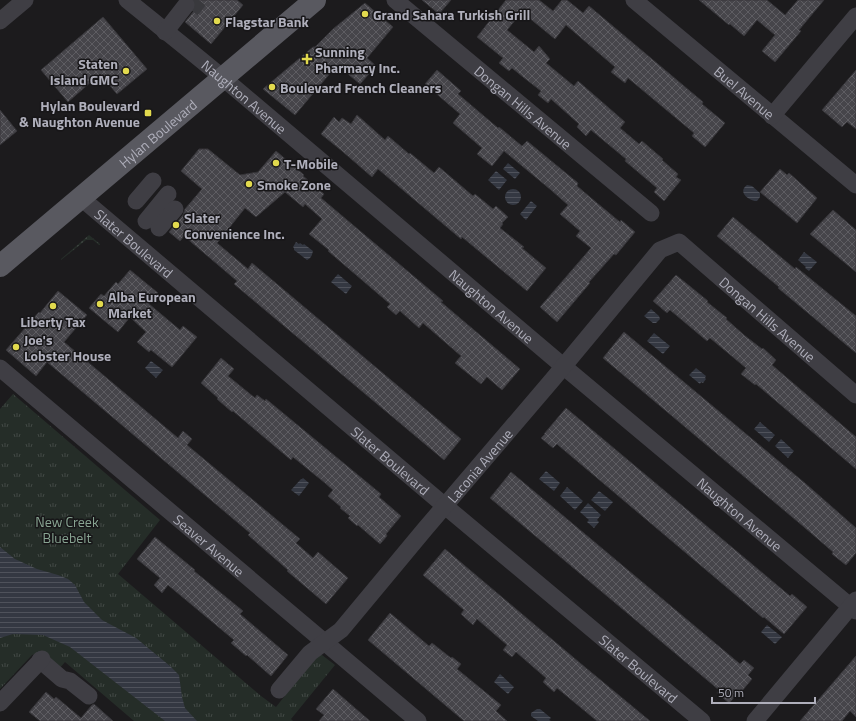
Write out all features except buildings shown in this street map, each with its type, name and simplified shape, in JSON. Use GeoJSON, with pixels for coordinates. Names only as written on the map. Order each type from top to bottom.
{"type":"FeatureCollection","features":[{"type":"Feature","properties":{"kind":"main road","name":"Hylan Boulevard"},"geometry":{"type":"LineString","coordinates":[[0,266],[315,0]]}},
{"type":"Feature","properties":{"kind":"street"},"geometry":{"type":"LineString","coordinates":[[0,21],[25,0]]}},
{"type":"Feature","properties":{"kind":"street","name":"Naughton Avenue"},"geometry":{"type":"LineString","coordinates":[[127,0],[168,34],[193,52],[563,366],[854,606]]}},
{"type":"Feature","properties":{"kind":"street","name":"Dongan Hills Avenue"},"geometry":{"type":"LineString","coordinates":[[395,0],[651,213]]}},
{"type":"Feature","properties":{"kind":"street","name":"Buel Avenue"},"geometry":{"type":"LineString","coordinates":[[634,0],[856,185]]}},
{"type":"Feature","properties":{"kind":"street"},"geometry":{"type":"LineString","coordinates":[[168,34],[189,8]]}},
{"type":"Feature","properties":{"kind":"street"},"geometry":{"type":"LineString","coordinates":[[772,116],[856,16]]}},
{"type":"Feature","properties":{"kind":"street"},"geometry":{"type":"LineString","coordinates":[[136,201],[153,181]]}},
{"type":"Feature","properties":{"kind":"street","name":"Slater Boulevard"},"geometry":{"type":"LineString","coordinates":[[80,197],[702,721]]}},
{"type":"Feature","properties":{"kind":"street"},"geometry":{"type":"LineString","coordinates":[[153,224],[171,202]]}},
{"type":"Feature","properties":{"kind":"street","name":"Dongan Hills Avenue"},"geometry":{"type":"LineString","coordinates":[[679,242],[856,395]]}},
{"type":"Feature","properties":{"kind":"street","name":"Laconia Avenue"},"geometry":{"type":"LineString","coordinates":[[279,690],[310,654],[341,630],[660,250],[679,242]]}},
{"type":"Feature","properties":{"kind":"street","name":"Seaver Avenue"},"geometry":{"type":"LineString","coordinates":[[0,368],[418,721]]}},
{"type":"Feature","properties":{"kind":"street"},"geometry":{"type":"LineString","coordinates":[[755,721],[854,606]]}},
{"type":"Feature","properties":{"kind":"street"},"geometry":{"type":"LineString","coordinates":[[0,703],[41,659],[62,679],[70,681],[89,696]]}},
{"type":"Feature","properties":{"kind":"green space"},"geometry":{"type":"Polygon","coordinates":[[[89,235],[100,245],[93,240],[86,240],[61,260],[61,259],[89,235]]]}},
{"type":"Feature","properties":{"kind":"green space","name":"New Creek Bluebelt"},"geometry":{"type":"Polygon","coordinates":[[[13,394],[160,520],[118,574],[261,696],[276,707],[317,655],[322,655],[335,665],[291,719],[293,721],[134,721],[65,662],[59,669],[40,652],[32,655],[0,689],[0,409],[13,394]]]}},
{"type":"Feature","properties":{"kind":"shaded area"},"geometry":{"type":"Polygon","coordinates":[[[508,163],[520,173],[515,179],[503,169],[508,163]]]}},
{"type":"Feature","properties":{"kind":"shaded area"},"geometry":{"type":"Polygon","coordinates":[[[496,171],[507,180],[499,190],[488,180],[496,171]]]}},
{"type":"Feature","properties":{"kind":"shaded area"},"geometry":{"type":"Polygon","coordinates":[[[747,185],[752,186],[760,193],[760,197],[757,201],[745,196],[743,190],[747,185]]]}},
{"type":"Feature","properties":{"kind":"shaded area"},"geometry":{"type":"Polygon","coordinates":[[[513,189],[519,191],[521,197],[519,203],[513,205],[507,203],[505,197],[507,191],[513,189]]]}},
{"type":"Feature","properties":{"kind":"shaded area"},"geometry":{"type":"Polygon","coordinates":[[[531,201],[537,206],[526,220],[520,214],[531,201]]]}},
{"type":"Feature","properties":{"kind":"shaded area"},"geometry":{"type":"Polygon","coordinates":[[[296,242],[303,245],[304,244],[313,251],[310,258],[307,260],[294,250],[293,247],[296,242]]]}},
{"type":"Feature","properties":{"kind":"shaded area"},"geometry":{"type":"Polygon","coordinates":[[[804,252],[817,262],[809,271],[798,260],[804,252]]]}},
{"type":"Feature","properties":{"kind":"shaded area"},"geometry":{"type":"Polygon","coordinates":[[[338,274],[352,286],[346,294],[331,282],[338,274]]]}},
{"type":"Feature","properties":{"kind":"shaded area"},"geometry":{"type":"Polygon","coordinates":[[[651,309],[659,316],[660,319],[656,323],[653,323],[644,316],[651,309]]]}},
{"type":"Feature","properties":{"kind":"shaded area"},"geometry":{"type":"Polygon","coordinates":[[[654,333],[670,346],[663,354],[647,341],[654,333]]]}},
{"type":"Feature","properties":{"kind":"shaded area"},"geometry":{"type":"Polygon","coordinates":[[[151,361],[163,370],[156,378],[145,368],[151,361]]]}},
{"type":"Feature","properties":{"kind":"shaded area"},"geometry":{"type":"Polygon","coordinates":[[[696,368],[706,376],[703,383],[701,382],[700,384],[689,375],[696,368]]]}},
{"type":"Feature","properties":{"kind":"shaded area"},"geometry":{"type":"Polygon","coordinates":[[[760,422],[775,435],[769,442],[754,429],[760,422]]]}},
{"type":"Feature","properties":{"kind":"shaded area"},"geometry":{"type":"Polygon","coordinates":[[[781,439],[794,451],[788,458],[775,446],[781,439]]]}},
{"type":"Feature","properties":{"kind":"shaded area"},"geometry":{"type":"Polygon","coordinates":[[[546,471],[560,483],[554,491],[539,479],[546,471]]]}},
{"type":"Feature","properties":{"kind":"shaded area"},"geometry":{"type":"Polygon","coordinates":[[[303,478],[309,483],[299,496],[291,490],[303,478]]]}},
{"type":"Feature","properties":{"kind":"shaded area"},"geometry":{"type":"Polygon","coordinates":[[[567,487],[583,501],[575,510],[560,496],[567,487]]]}},
{"type":"Feature","properties":{"kind":"shaded area"},"geometry":{"type":"Polygon","coordinates":[[[599,491],[613,502],[605,511],[591,500],[599,491]]]}},
{"type":"Feature","properties":{"kind":"shaded area"},"geometry":{"type":"Polygon","coordinates":[[[588,503],[601,515],[597,520],[599,522],[594,528],[587,522],[589,520],[580,512],[588,503]]]}},
{"type":"Feature","properties":{"kind":"shaded area"},"geometry":{"type":"Polygon","coordinates":[[[0,547],[15,559],[37,569],[68,579],[75,585],[84,602],[102,620],[136,638],[170,666],[179,675],[185,708],[197,721],[165,721],[70,647],[43,635],[13,634],[0,638],[0,547]]]}},
{"type":"Feature","properties":{"kind":"shaded area"},"geometry":{"type":"Polygon","coordinates":[[[767,625],[782,637],[775,644],[761,632],[767,625]]]}},
{"type":"Feature","properties":{"kind":"shaded area"},"geometry":{"type":"Polygon","coordinates":[[[500,674],[514,687],[508,694],[494,682],[500,674]]]}},
{"type":"Feature","properties":{"kind":"shaded area"},"geometry":{"type":"Polygon","coordinates":[[[537,709],[540,709],[551,718],[549,720],[551,721],[538,721],[531,716],[531,713],[537,709]]]}},
{"type":"Feature","properties":{"kind":"tunnel"},"geometry":{"type":"LineString","coordinates":[[191,10],[199,0]]}},
{"type":"Feature","properties":{"kind":"place","name":"Grand Sahara Turkish Grill"},"geometry":{"type":"Point","coordinates":[365,14]}},
{"type":"Feature","properties":{"kind":"place","name":"Flagstar Bank"},"geometry":{"type":"Point","coordinates":[217,21]}},
{"type":"Feature","properties":{"kind":"place","name":"Sunning Pharmacy Inc."},"geometry":{"type":"Point","coordinates":[307,59]}},
{"type":"Feature","properties":{"kind":"place","name":"Staten Island GMC"},"geometry":{"type":"Point","coordinates":[126,71]}},
{"type":"Feature","properties":{"kind":"place","name":"Boulevard French Cleaners"},"geometry":{"type":"Point","coordinates":[272,87]}},
{"type":"Feature","properties":{"kind":"place","name":"Hylan Boulevard & Naughton Avenue"},"geometry":{"type":"Point","coordinates":[148,113]}},
{"type":"Feature","properties":{"kind":"place","name":"T-Mobile"},"geometry":{"type":"Point","coordinates":[276,163]}},
{"type":"Feature","properties":{"kind":"place","name":"Smoke Zone"},"geometry":{"type":"Point","coordinates":[249,184]}},
{"type":"Feature","properties":{"kind":"place","name":"Slater Convenience Inc."},"geometry":{"type":"Point","coordinates":[176,225]}},
{"type":"Feature","properties":{"kind":"place","name":"Alba European Market"},"geometry":{"type":"Point","coordinates":[100,304]}},
{"type":"Feature","properties":{"kind":"place","name":"Liberty Tax"},"geometry":{"type":"Point","coordinates":[53,306]}},
{"type":"Feature","properties":{"kind":"place","name":"Joe's Lobster House"},"geometry":{"type":"Point","coordinates":[16,347]}}]}
